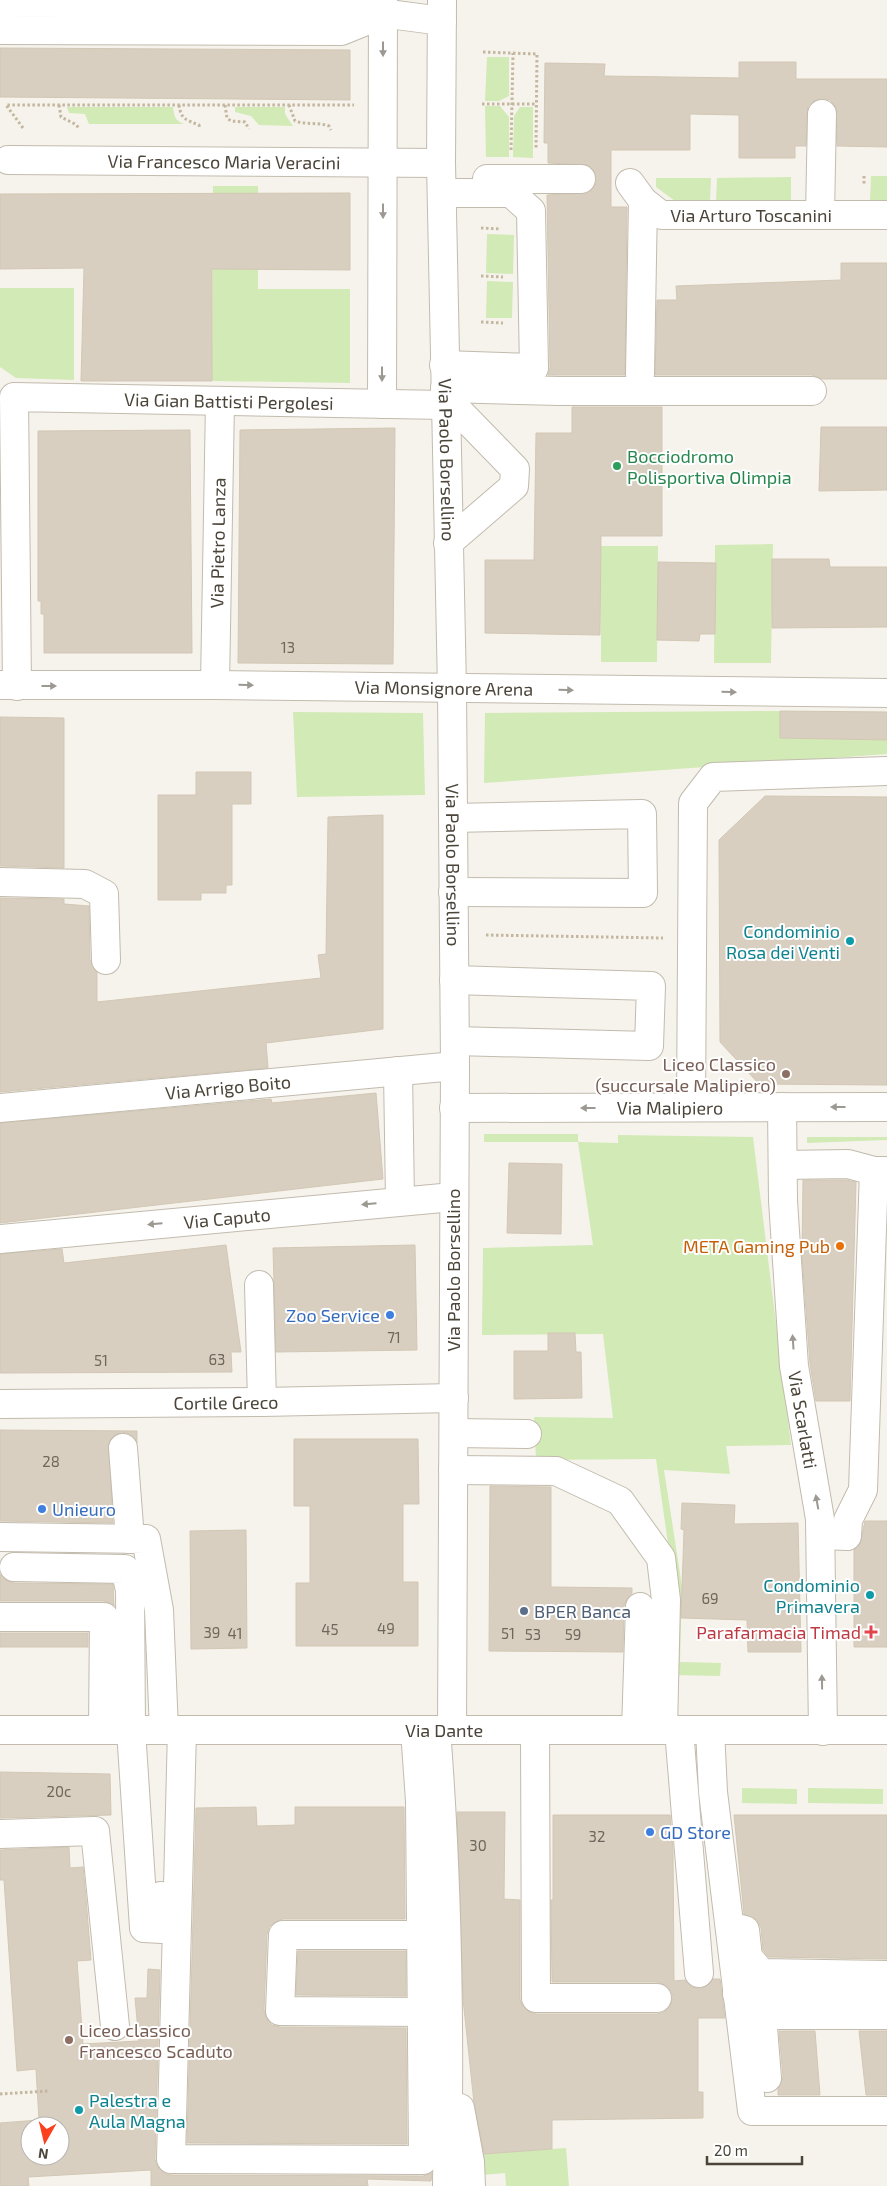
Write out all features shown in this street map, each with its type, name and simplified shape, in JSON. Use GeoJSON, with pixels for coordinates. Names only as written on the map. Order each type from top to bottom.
{"type":"FeatureCollection","features":[{"type":"Feature","properties":{"kind":"street"},"geometry":{"type":"LineString","coordinates":[[0,2],[383,7],[442,10]]}},
{"type":"Feature","properties":{"kind":"street"},"geometry":{"type":"LineString","coordinates":[[0,30],[341,31],[383,7]]}},
{"type":"Feature","properties":{"kind":"street"},"geometry":{"type":"LineString","coordinates":[[382,404],[383,7]]}},
{"type":"Feature","properties":{"kind":"street","name":"Via Paolo Borsellino"},"geometry":{"type":"LineString","coordinates":[[434,1730],[454,1470],[453,1196],[455,1053],[452,689],[444,388],[442,10]]}},
{"type":"Feature","properties":{"kind":"street"},"geometry":{"type":"LineString","coordinates":[[813,215],[814,114]]}},
{"type":"Feature","properties":{"kind":"street","name":"Via Francesco Maria Veracini"},"geometry":{"type":"LineString","coordinates":[[8,160],[384,163],[442,178]]}},
{"type":"Feature","properties":{"kind":"street"},"geometry":{"type":"LineString","coordinates":[[442,178],[581,179]]}},
{"type":"Feature","properties":{"kind":"street"},"geometry":{"type":"LineString","coordinates":[[442,178],[511,193],[531,211],[534,368],[444,388]]}},
{"type":"Feature","properties":{"kind":"street","name":"Via Arturo Toscanini"},"geometry":{"type":"LineString","coordinates":[[640,374],[636,192],[661,216],[887,215]]}},
{"type":"Feature","properties":{"kind":"street"},"geometry":{"type":"LineString","coordinates":[[444,388],[559,391],[812,391]]}},
{"type":"Feature","properties":{"kind":"street"},"geometry":{"type":"LineString","coordinates":[[444,388],[515,469],[514,486],[448,543]]}},
{"type":"Feature","properties":{"kind":"street","name":"Via Gian Battisti Pergolesi"},"geometry":{"type":"LineString","coordinates":[[8,686],[14,397],[382,404],[444,388]]}},
{"type":"Feature","properties":{"kind":"street","name":"Via Pietro Lanza"},"geometry":{"type":"LineString","coordinates":[[215,685],[220,401]]}},
{"type":"Feature","properties":{"kind":"street","name":"Via Monsignore Arena"},"geometry":{"type":"LineString","coordinates":[[8,686],[215,685],[887,693]]}},
{"type":"Feature","properties":{"kind":"street"},"geometry":{"type":"LineString","coordinates":[[691,1107],[693,803],[713,777],[887,771]]}},
{"type":"Feature","properties":{"kind":"street"},"geometry":{"type":"LineString","coordinates":[[453,818],[642,814],[642,893],[453,892]]}},
{"type":"Feature","properties":{"kind":"street"},"geometry":{"type":"LineString","coordinates":[[0,882],[85,884],[104,894],[106,960]]}},
{"type":"Feature","properties":{"kind":"street","name":"Via Arrigo Boito"},"geometry":{"type":"LineString","coordinates":[[0,1108],[398,1071],[455,1053],[649,1046],[651,986],[454,980]]}},
{"type":"Feature","properties":{"kind":"street"},"geometry":{"type":"LineString","coordinates":[[398,1071],[400,1201]]}},
{"type":"Feature","properties":{"kind":"street","name":"Via Scarlatti"},"geometry":{"type":"LineString","coordinates":[[782,1107],[783,1165],[794,1366],[820,1519],[823,1730]]}},
{"type":"Feature","properties":{"kind":"street","name":"Via Malipiero"},"geometry":{"type":"LineString","coordinates":[[454,1108],[887,1107]]}},
{"type":"Feature","properties":{"kind":"street"},"geometry":{"type":"LineString","coordinates":[[783,1165],[848,1164],[880,1171],[863,1490],[848,1520],[847,1536],[821,1535]]}},
{"type":"Feature","properties":{"kind":"street","name":"Via Caputo"},"geometry":{"type":"LineString","coordinates":[[0,1239],[453,1196]]}},
{"type":"Feature","properties":{"kind":"street"},"geometry":{"type":"LineString","coordinates":[[258,1285],[262,1402]]}},
{"type":"Feature","properties":{"kind":"street","name":"Cortile Greco"},"geometry":{"type":"LineString","coordinates":[[0,1404],[454,1398]]}},
{"type":"Feature","properties":{"kind":"street"},"geometry":{"type":"LineString","coordinates":[[454,1433],[527,1434]]}},
{"type":"Feature","properties":{"kind":"street"},"geometry":{"type":"LineString","coordinates":[[123,1448],[130,1538]]}},
{"type":"Feature","properties":{"kind":"street"},"geometry":{"type":"LineString","coordinates":[[454,1470],[556,1471],[620,1501],[661,1558],[666,1600],[671,1730],[699,1973]]}},
{"type":"Feature","properties":{"kind":"street"},"geometry":{"type":"LineString","coordinates":[[0,1537],[146,1539],[158,1601],[173,1730],[171,2159],[423,2160],[420,1801],[434,1730]]}},
{"type":"Feature","properties":{"kind":"street"},"geometry":{"type":"LineString","coordinates":[[5,1565],[124,1569],[130,1590],[131,1730],[144,1928],[162,1929],[160,1837]]}},
{"type":"Feature","properties":{"kind":"street"},"geometry":{"type":"LineString","coordinates":[[636,1730],[640,1606]]}},
{"type":"Feature","properties":{"kind":"street"},"geometry":{"type":"LineString","coordinates":[[0,1617],[104,1617],[103,1730]]}},
{"type":"Feature","properties":{"kind":"street","name":"Via Dante"},"geometry":{"type":"LineString","coordinates":[[0,1730],[887,1730]]}},
{"type":"Feature","properties":{"kind":"street"},"geometry":{"type":"LineString","coordinates":[[434,1730],[440,1785],[449,2045],[447,2186]]}},
{"type":"Feature","properties":{"kind":"street"},"geometry":{"type":"LineString","coordinates":[[535,1730],[536,1998],[656,1998]]}},
{"type":"Feature","properties":{"kind":"street"},"geometry":{"type":"LineString","coordinates":[[710,1730],[713,1792],[752,2111],[887,2111]]}},
{"type":"Feature","properties":{"kind":"street"},"geometry":{"type":"LineString","coordinates":[[0,1834],[95,1831],[115,2026]]}},
{"type":"Feature","properties":{"kind":"street"},"geometry":{"type":"LineString","coordinates":[[728,1924],[745,1930],[748,1957],[762,1973],[887,1975]]}},
{"type":"Feature","properties":{"kind":"street"},"geometry":{"type":"LineString","coordinates":[[420,1935],[283,1935],[280,2011],[421,2012]]}},
{"type":"Feature","properties":{"kind":"street"},"geometry":{"type":"LineString","coordinates":[[737,1994],[887,1996]]}},
{"type":"Feature","properties":{"kind":"street"},"geometry":{"type":"LineString","coordinates":[[768,2078],[762,2015],[887,2015]]}},
{"type":"Feature","properties":{"kind":"street"},"geometry":{"type":"LineString","coordinates":[[449,2045],[470,2162],[471,2186]]}},
{"type":"Feature","properties":{"kind":"path"},"geometry":{"type":"LineString","coordinates":[[483,52],[538,54],[536,151]]}},
{"type":"Feature","properties":{"kind":"path"},"geometry":{"type":"LineString","coordinates":[[511,159],[513,53]]}},
{"type":"Feature","properties":{"kind":"path"},"geometry":{"type":"LineString","coordinates":[[482,104],[537,104]]}},
{"type":"Feature","properties":{"kind":"path"},"geometry":{"type":"LineString","coordinates":[[22,128],[6,105],[354,105]]}},
{"type":"Feature","properties":{"kind":"path"},"geometry":{"type":"LineString","coordinates":[[59,105],[61,117],[79,128]]}},
{"type":"Feature","properties":{"kind":"path"},"geometry":{"type":"LineString","coordinates":[[180,105],[181,115],[185,120],[199,125],[200,129]]}},
{"type":"Feature","properties":{"kind":"path"},"geometry":{"type":"LineString","coordinates":[[225,105],[227,118],[231,121],[245,122],[249,129]]}},
{"type":"Feature","properties":{"kind":"path"},"geometry":{"type":"LineString","coordinates":[[289,105],[295,121],[323,124],[329,126],[331,130]]}},
{"type":"Feature","properties":{"kind":"path"},"geometry":{"type":"LineString","coordinates":[[486,935],[692,939]]}},
{"type":"Feature","properties":{"kind":"path"},"geometry":{"type":"LineString","coordinates":[[0,2094],[48,2091]]}},
{"type":"Feature","properties":{"kind":"green space"},"geometry":{"type":"Polygon","coordinates":[[[487,57],[509,57],[509,96],[499,101],[485,101],[487,57]]]}},
{"type":"Feature","properties":{"kind":"green space"},"geometry":{"type":"Polygon","coordinates":[[[485,106],[500,106],[509,117],[509,157],[486,157],[485,106]]]}},
{"type":"Feature","properties":{"kind":"green space"},"geometry":{"type":"Polygon","coordinates":[[[67,107],[173,107],[176,118],[184,124],[89,124],[85,114],[69,113],[67,107]]]}},
{"type":"Feature","properties":{"kind":"green space"},"geometry":{"type":"Polygon","coordinates":[[[235,107],[285,107],[285,114],[293,126],[259,125],[251,116],[235,112],[235,107]]]}},
{"type":"Feature","properties":{"kind":"green space"},"geometry":{"type":"Polygon","coordinates":[[[520,107],[533,107],[533,158],[513,157],[514,116],[520,107]]]}},
{"type":"Feature","properties":{"kind":"green space"},"geometry":{"type":"Polygon","coordinates":[[[871,176],[887,176],[887,203],[870,203],[871,176]]]}},
{"type":"Feature","properties":{"kind":"green space"},"geometry":{"type":"Polygon","coordinates":[[[791,177],[791,202],[716,202],[717,178],[791,177]]]}},
{"type":"Feature","properties":{"kind":"green space"},"geometry":{"type":"Polygon","coordinates":[[[656,178],[711,178],[710,202],[675,201],[656,187],[656,178]]]}},
{"type":"Feature","properties":{"kind":"green space"},"geometry":{"type":"Polygon","coordinates":[[[213,186],[258,186],[258,289],[350,289],[350,383],[212,381],[213,186]]]}},
{"type":"Feature","properties":{"kind":"green space"},"geometry":{"type":"Polygon","coordinates":[[[487,234],[514,235],[513,274],[486,273],[487,234]]]}},
{"type":"Feature","properties":{"kind":"green space"},"geometry":{"type":"Polygon","coordinates":[[[487,281],[513,282],[512,318],[486,318],[487,281]]]}},
{"type":"Feature","properties":{"kind":"green space"},"geometry":{"type":"Polygon","coordinates":[[[0,288],[74,288],[74,380],[16,378],[0,367],[0,288]]]}},
{"type":"Feature","properties":{"kind":"green space"},"geometry":{"type":"Polygon","coordinates":[[[773,544],[771,663],[714,663],[715,545],[773,544]]]}},
{"type":"Feature","properties":{"kind":"green space"},"geometry":{"type":"Polygon","coordinates":[[[601,546],[658,546],[657,662],[601,662],[601,546]]]}},
{"type":"Feature","properties":{"kind":"green space"},"geometry":{"type":"Polygon","coordinates":[[[293,712],[423,713],[425,795],[297,797],[293,712]]]}},
{"type":"Feature","properties":{"kind":"green space"},"geometry":{"type":"Polygon","coordinates":[[[887,712],[887,754],[484,783],[485,713],[887,712]]]}},
{"type":"Feature","properties":{"kind":"green space"},"geometry":{"type":"Polygon","coordinates":[[[484,1134],[578,1134],[578,1142],[484,1142],[484,1134]]]}},
{"type":"Feature","properties":{"kind":"green space"},"geometry":{"type":"Polygon","coordinates":[[[618,1135],[753,1137],[791,1445],[726,1446],[730,1474],[664,1470],[682,1586],[680,1662],[721,1663],[720,1676],[673,1675],[676,1600],[656,1459],[536,1460],[534,1417],[613,1418],[603,1334],[482,1335],[483,1248],[593,1245],[578,1142],[618,1143],[618,1135]]]}},
{"type":"Feature","properties":{"kind":"green space"},"geometry":{"type":"Polygon","coordinates":[[[807,1137],[887,1137],[887,1140],[807,1143],[807,1137]]]}},
{"type":"Feature","properties":{"kind":"green space"},"geometry":{"type":"Polygon","coordinates":[[[742,1788],[797,1789],[797,1804],[742,1803],[742,1788]]]}},
{"type":"Feature","properties":{"kind":"green space"},"geometry":{"type":"Polygon","coordinates":[[[808,1788],[883,1789],[883,1804],[808,1803],[808,1788]]]}},
{"type":"Feature","properties":{"kind":"green space"},"geometry":{"type":"Polygon","coordinates":[[[566,2148],[569,2186],[506,2186],[505,2173],[482,2175],[480,2154],[566,2148]]]}},
{"type":"Feature","properties":{"kind":"building"},"geometry":{"type":"Polygon","coordinates":[[[0,48],[350,50],[350,100],[0,97],[0,48]]]}},
{"type":"Feature","properties":{"kind":"building"},"geometry":{"type":"Polygon","coordinates":[[[739,62],[796,62],[796,79],[887,79],[887,147],[837,146],[836,107],[830,100],[822,98],[808,106],[806,146],[795,146],[795,158],[739,158],[739,115],[690,114],[690,150],[611,150],[611,207],[627,207],[625,375],[548,375],[550,368],[547,195],[588,193],[595,186],[597,179],[594,171],[588,165],[548,163],[548,143],[544,143],[545,63],[605,64],[604,76],[739,78],[739,62]]]}},
{"type":"Feature","properties":{"kind":"building"},"geometry":{"type":"Polygon","coordinates":[[[350,193],[350,270],[212,269],[212,381],[81,381],[84,268],[0,269],[0,194],[350,193]]]}},
{"type":"Feature","properties":{"kind":"building"},"geometry":{"type":"Polygon","coordinates":[[[841,263],[887,263],[887,379],[822,379],[812,375],[655,375],[657,300],[677,300],[676,286],[841,280],[841,263]]]}},
{"type":"Feature","properties":{"kind":"building"},"geometry":{"type":"Polygon","coordinates":[[[572,407],[662,407],[662,536],[601,536],[600,635],[485,633],[485,560],[534,560],[536,433],[572,433],[572,407]]]}},
{"type":"Feature","properties":{"kind":"building"},"geometry":{"type":"Polygon","coordinates":[[[821,427],[887,427],[887,490],[819,491],[821,427]]]}},
{"type":"Feature","properties":{"kind":"building"},"geometry":{"type":"Polygon","coordinates":[[[395,428],[393,664],[238,663],[240,430],[395,428]]]}},
{"type":"Feature","properties":{"kind":"building"},"geometry":{"type":"Polygon","coordinates":[[[190,430],[192,653],[44,653],[44,614],[41,614],[41,601],[38,601],[38,431],[190,430]]]}},
{"type":"Feature","properties":{"kind":"building"},"geometry":{"type":"Polygon","coordinates":[[[772,559],[829,559],[830,567],[887,567],[887,627],[772,628],[772,559]]]}},
{"type":"Feature","properties":{"kind":"building"},"geometry":{"type":"Polygon","coordinates":[[[658,562],[716,563],[715,634],[700,634],[699,641],[657,640],[658,562]]]}},
{"type":"Feature","properties":{"kind":"building"},"geometry":{"type":"Polygon","coordinates":[[[780,711],[887,712],[887,740],[780,738],[780,711]]]}},
{"type":"Feature","properties":{"kind":"building"},"geometry":{"type":"Polygon","coordinates":[[[0,717],[64,718],[64,868],[0,866],[0,717]]]}},
{"type":"Feature","properties":{"kind":"building"},"geometry":{"type":"Polygon","coordinates":[[[196,772],[251,772],[251,804],[232,804],[232,885],[226,885],[226,893],[201,893],[201,900],[158,900],[158,795],[196,795],[196,772]]]}},
{"type":"Feature","properties":{"kind":"building"},"geometry":{"type":"Polygon","coordinates":[[[765,796],[887,797],[887,1085],[759,1084],[720,1042],[719,840],[765,796]]]}},
{"type":"Feature","properties":{"kind":"building"},"geometry":{"type":"Polygon","coordinates":[[[383,815],[383,1029],[266,1043],[268,1068],[0,1092],[0,898],[64,899],[64,904],[89,906],[90,960],[97,972],[97,1002],[321,978],[318,955],[326,954],[328,817],[383,815]]]}},
{"type":"Feature","properties":{"kind":"building"},"geometry":{"type":"Polygon","coordinates":[[[376,1093],[383,1179],[0,1223],[0,1123],[271,1099],[272,1103],[376,1093]]]}},
{"type":"Feature","properties":{"kind":"building"},"geometry":{"type":"Polygon","coordinates":[[[509,1163],[562,1164],[561,1234],[507,1233],[509,1163]]]}},
{"type":"Feature","properties":{"kind":"building"},"geometry":{"type":"Polygon","coordinates":[[[803,1180],[846,1180],[856,1182],[850,1401],[816,1401],[810,1364],[802,1255],[803,1180]]]}},
{"type":"Feature","properties":{"kind":"building"},"geometry":{"type":"Polygon","coordinates":[[[226,1245],[241,1352],[231,1352],[232,1372],[0,1373],[0,1254],[62,1249],[64,1263],[226,1245]]]}},
{"type":"Feature","properties":{"kind":"building"},"geometry":{"type":"Polygon","coordinates":[[[415,1245],[417,1350],[276,1352],[273,1248],[415,1245]]]}},
{"type":"Feature","properties":{"kind":"building"},"geometry":{"type":"Polygon","coordinates":[[[548,1333],[575,1333],[576,1352],[581,1352],[582,1398],[514,1399],[514,1351],[548,1351],[548,1333]]]}},
{"type":"Feature","properties":{"kind":"building"},"geometry":{"type":"Polygon","coordinates":[[[0,1430],[137,1431],[137,1443],[130,1434],[122,1432],[115,1435],[109,1442],[113,1523],[0,1521],[0,1430]]]}},
{"type":"Feature","properties":{"kind":"building"},"geometry":{"type":"Polygon","coordinates":[[[294,1439],[418,1439],[419,1504],[403,1504],[403,1582],[418,1582],[418,1646],[296,1646],[296,1583],[310,1583],[310,1506],[294,1506],[294,1439]]]}},
{"type":"Feature","properties":{"kind":"building"},"geometry":{"type":"Polygon","coordinates":[[[490,1486],[551,1487],[551,1587],[632,1588],[632,1593],[624,1606],[623,1652],[489,1651],[490,1486]]]}},
{"type":"Feature","properties":{"kind":"building"},"geometry":{"type":"Polygon","coordinates":[[[682,1503],[735,1505],[734,1524],[798,1523],[801,1652],[748,1652],[747,1620],[681,1618],[684,1530],[681,1529],[682,1503]]]}},
{"type":"Feature","properties":{"kind":"building","name":"Condominio Primavera"},"geometry":{"type":"Polygon","coordinates":[[[865,1521],[887,1521],[887,1647],[854,1647],[854,1550],[860,1544],[865,1521]]]}},
{"type":"Feature","properties":{"kind":"building"},"geometry":{"type":"Polygon","coordinates":[[[246,1530],[247,1648],[191,1649],[190,1531],[246,1530]]]}},
{"type":"Feature","properties":{"kind":"building"},"geometry":{"type":"Polygon","coordinates":[[[0,1574],[6,1580],[14,1583],[113,1584],[114,1606],[104,1601],[0,1601],[0,1574]]]}},
{"type":"Feature","properties":{"kind":"building"},"geometry":{"type":"Polygon","coordinates":[[[0,1633],[88,1633],[88,1647],[0,1647],[0,1633]]]}},
{"type":"Feature","properties":{"kind":"building"},"geometry":{"type":"Polygon","coordinates":[[[0,1772],[110,1774],[111,1815],[0,1818],[0,1772]]]}},
{"type":"Feature","properties":{"kind":"building"},"geometry":{"type":"Polygon","coordinates":[[[256,1807],[257,1826],[295,1825],[295,1807],[404,1807],[405,1919],[283,1919],[275,1922],[269,1927],[267,1934],[264,2010],[267,2019],[272,2025],[280,2027],[406,2028],[407,2144],[187,2143],[196,1808],[256,1807]]]}},
{"type":"Feature","properties":{"kind":"building"},"geometry":{"type":"Polygon","coordinates":[[[457,1812],[505,1812],[504,1899],[520,1900],[520,1999],[522,2005],[528,2011],[536,2014],[657,2014],[664,2012],[670,2006],[673,1998],[671,1991],[665,1985],[657,1982],[552,1982],[551,1900],[553,1900],[553,1815],[670,1815],[673,1850],[674,1981],[685,1980],[692,1987],[700,1989],[707,1986],[713,1979],[720,1979],[725,2018],[698,2018],[698,2092],[703,2092],[703,2118],[552,2120],[552,2149],[484,2154],[474,2103],[463,1999],[457,1812]]]}},
{"type":"Feature","properties":{"kind":"building"},"geometry":{"type":"Polygon","coordinates":[[[734,1815],[887,1815],[887,1959],[769,1957],[763,1950],[761,1928],[757,1920],[744,1914],[734,1815]]]}},
{"type":"Feature","properties":{"kind":"building"},"geometry":{"type":"Polygon","coordinates":[[[69,1847],[70,1868],[83,1867],[91,1960],[77,1961],[83,2044],[139,2041],[135,1998],[147,1998],[148,1969],[160,1970],[155,2159],[157,2166],[163,2172],[171,2175],[423,2176],[432,2173],[431,2181],[367,2179],[368,2186],[151,2186],[151,2170],[28,2177],[29,2186],[0,2186],[0,2123],[20,2121],[20,2166],[70,2166],[70,2116],[39,2116],[36,2069],[17,2071],[4,1880],[0,1880],[0,1850],[69,1847]]]}},
{"type":"Feature","properties":{"kind":"building"},"geometry":{"type":"Polygon","coordinates":[[[298,1951],[406,1951],[406,1996],[296,1995],[298,1951]]]}},
{"type":"Feature","properties":{"kind":"building"},"geometry":{"type":"Polygon","coordinates":[[[779,2031],[815,2031],[820,2095],[778,2095],[778,2088],[783,2077],[779,2031]]]}},
{"type":"Feature","properties":{"kind":"building"},"geometry":{"type":"Polygon","coordinates":[[[859,2031],[887,2031],[887,2095],[866,2095],[859,2031]]]}},
{"type":"Feature","properties":{"kind":"place","name":"Bocciodromo Polisportiva Olimpia"},"geometry":{"type":"Point","coordinates":[617,466]}},
{"type":"Feature","properties":{"kind":"place","name":"Condominio Rosa dei Venti"},"geometry":{"type":"Point","coordinates":[850,941]}},
{"type":"Feature","properties":{"kind":"place","name":"Liceo Classico (succursale Malipiero)"},"geometry":{"type":"Point","coordinates":[786,1074]}},
{"type":"Feature","properties":{"kind":"place","name":"META Gaming Pub"},"geometry":{"type":"Point","coordinates":[840,1246]}},
{"type":"Feature","properties":{"kind":"place","name":"Zoo Service"},"geometry":{"type":"Point","coordinates":[390,1315]}},
{"type":"Feature","properties":{"kind":"place","name":"Unieuro"},"geometry":{"type":"Point","coordinates":[42,1509]}},
{"type":"Feature","properties":{"kind":"place","name":"Condominio Primavera"},"geometry":{"type":"Point","coordinates":[870,1595]}},
{"type":"Feature","properties":{"kind":"place","name":"BPER Banca"},"geometry":{"type":"Point","coordinates":[524,1611]}},
{"type":"Feature","properties":{"kind":"place","name":"Parafarmacia Timad"},"geometry":{"type":"Point","coordinates":[871,1632]}},
{"type":"Feature","properties":{"kind":"place","name":"GD Store"},"geometry":{"type":"Point","coordinates":[650,1832]}},
{"type":"Feature","properties":{"kind":"place","name":"Liceo classico Francesco Scaduto"},"geometry":{"type":"Point","coordinates":[69,2040]}},
{"type":"Feature","properties":{"kind":"place","name":"Palestra e Aula Magna"},"geometry":{"type":"Point","coordinates":[79,2110]}}]}
